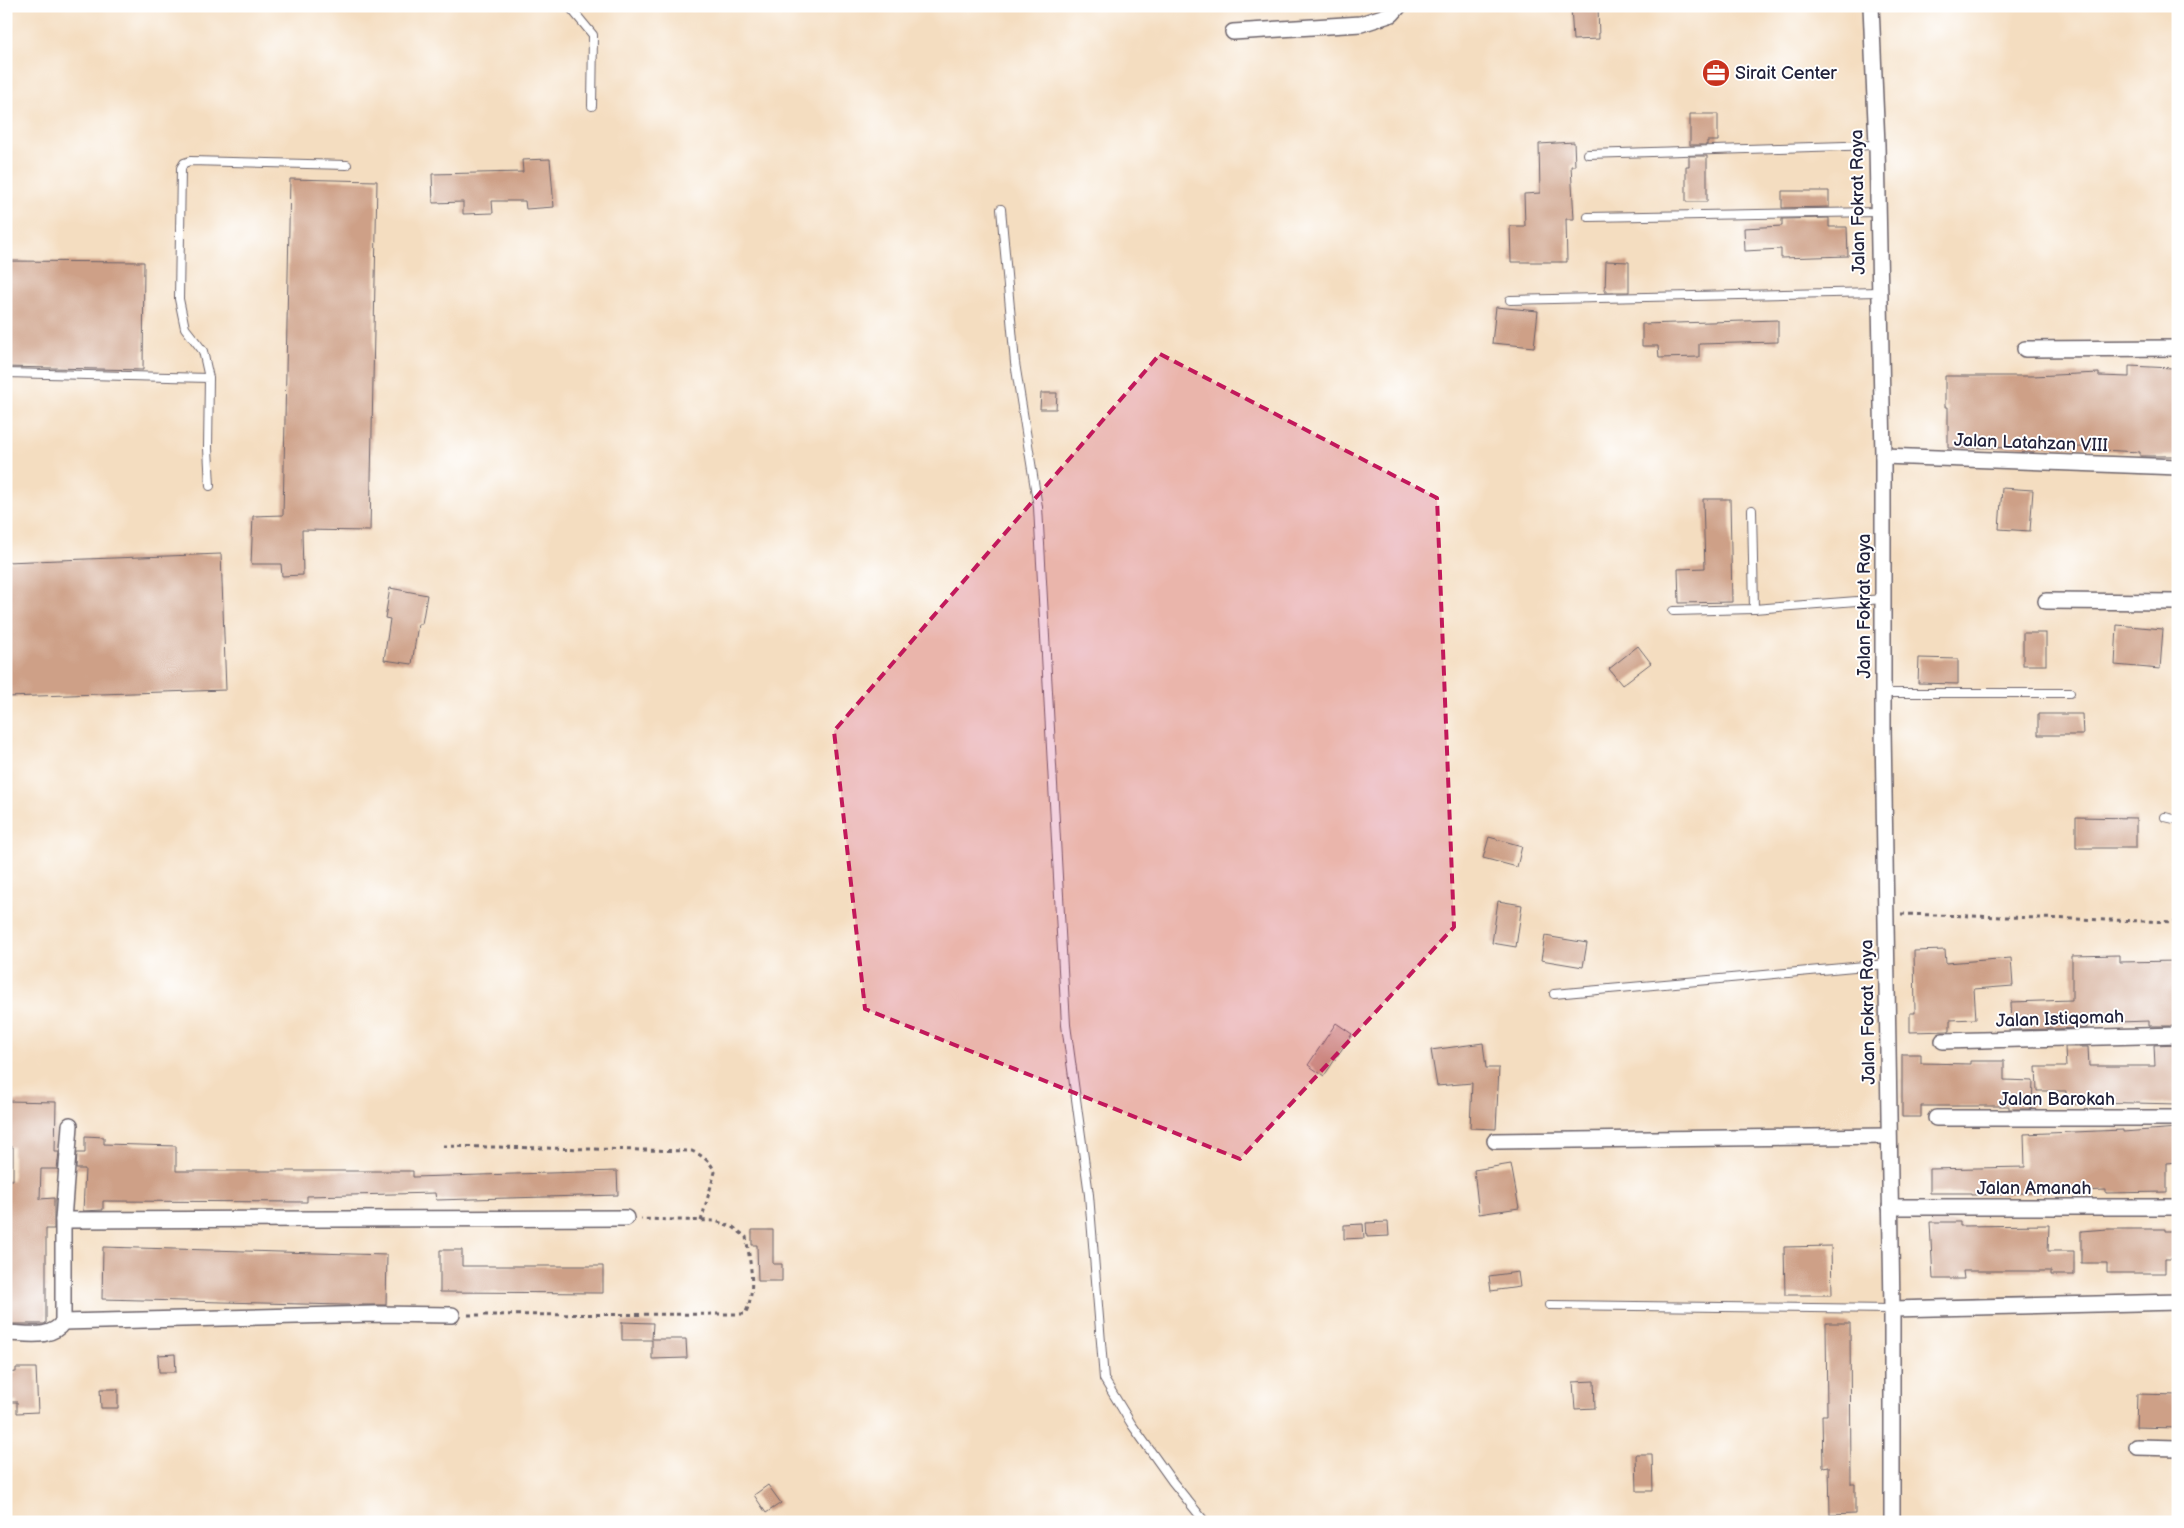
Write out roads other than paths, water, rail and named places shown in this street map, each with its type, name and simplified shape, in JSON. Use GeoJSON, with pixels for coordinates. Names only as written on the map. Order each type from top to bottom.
{"type":"FeatureCollection","features":[{"type":"Feature","properties":{"kind":"street"},"geometry":{"type":"LineString","coordinates":[[1233,32],[1361,24],[1392,14],[1398,6]]}},
{"type":"Feature","properties":{"kind":"street","name":"Jalan Fokrat Raya"},"geometry":{"type":"LineString","coordinates":[[1870,6],[1877,145],[1883,456],[1883,693],[1892,1309],[1892,1522]]}},
{"type":"Feature","properties":{"kind":"street"},"geometry":{"type":"LineString","coordinates":[[2025,349],[2178,348]]}},
{"type":"Feature","properties":{"kind":"street","name":"Jalan Latahzan VIII"},"geometry":{"type":"LineString","coordinates":[[1883,456],[2178,466]]}},
{"type":"Feature","properties":{"kind":"street"},"geometry":{"type":"LineString","coordinates":[[2046,601],[2178,602]]}},
{"type":"Feature","properties":{"kind":"street","name":"Jalan Istiqomah"},"geometry":{"type":"LineString","coordinates":[[1943,1041],[2178,1035]]}},
{"type":"Feature","properties":{"kind":"street","name":"Jalan Barokah"},"geometry":{"type":"LineString","coordinates":[[1936,1118],[2178,1118]]}},
{"type":"Feature","properties":{"kind":"street"},"geometry":{"type":"LineString","coordinates":[[63,1322],[63,1220],[70,1125]]}},
{"type":"Feature","properties":{"kind":"street"},"geometry":{"type":"LineString","coordinates":[[1495,1141],[1888,1136]]}},
{"type":"Feature","properties":{"kind":"street","name":"Jalan Amanah"},"geometry":{"type":"LineString","coordinates":[[1890,1207],[2178,1207]]}},
{"type":"Feature","properties":{"kind":"street"},"geometry":{"type":"LineString","coordinates":[[63,1220],[626,1218]]}},
{"type":"Feature","properties":{"kind":"street"},"geometry":{"type":"LineString","coordinates":[[1892,1309],[2178,1302]]}},
{"type":"Feature","properties":{"kind":"street"},"geometry":{"type":"LineString","coordinates":[[6,1333],[52,1332],[63,1322],[375,1314],[452,1314]]}},
{"type":"Feature","properties":{"kind":"street"},"geometry":{"type":"LineString","coordinates":[[2137,1447],[2178,1448]]}},
{"type":"Feature","properties":{"kind":"lane"},"geometry":{"type":"LineString","coordinates":[[569,6],[593,35],[592,106]]}},
{"type":"Feature","properties":{"kind":"lane"},"geometry":{"type":"LineString","coordinates":[[1588,154],[1877,145]]}},
{"type":"Feature","properties":{"kind":"lane"},"geometry":{"type":"LineString","coordinates":[[210,486],[208,448],[209,378],[203,351],[185,328],[179,299],[181,177],[184,163],[190,161],[347,165]]}},
{"type":"Feature","properties":{"kind":"lane"},"geometry":{"type":"LineString","coordinates":[[1001,209],[1015,363],[1038,508],[1066,1025],[1089,1195],[1104,1379],[1132,1425],[1172,1482],[1205,1522]]}},
{"type":"Feature","properties":{"kind":"lane"},"geometry":{"type":"LineString","coordinates":[[1588,216],[1878,212]]}},
{"type":"Feature","properties":{"kind":"lane"},"geometry":{"type":"LineString","coordinates":[[1510,300],[1879,292]]}},
{"type":"Feature","properties":{"kind":"lane"},"geometry":{"type":"LineString","coordinates":[[6,373],[209,378]]}},
{"type":"Feature","properties":{"kind":"lane"},"geometry":{"type":"LineString","coordinates":[[1752,510],[1754,610]]}},
{"type":"Feature","properties":{"kind":"lane"},"geometry":{"type":"LineString","coordinates":[[1673,611],[1754,610],[1883,599]]}},
{"type":"Feature","properties":{"kind":"lane"},"geometry":{"type":"LineString","coordinates":[[1883,693],[2070,693]]}},
{"type":"Feature","properties":{"kind":"lane"},"geometry":{"type":"LineString","coordinates":[[2165,817],[2178,820]]}},
{"type":"Feature","properties":{"kind":"lane"},"geometry":{"type":"LineString","coordinates":[[1554,994],[1887,964]]}},
{"type":"Feature","properties":{"kind":"lane"},"geometry":{"type":"LineString","coordinates":[[1549,1305],[1892,1309]]}},
{"type":"Feature","properties":{"kind":"place","name":"Sirait Center"},"geometry":{"type":"Point","coordinates":[1716,73]}}]}
